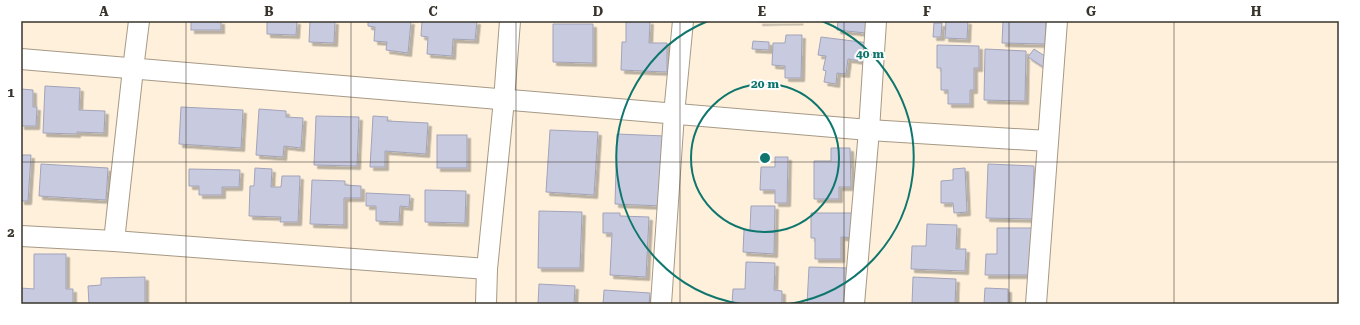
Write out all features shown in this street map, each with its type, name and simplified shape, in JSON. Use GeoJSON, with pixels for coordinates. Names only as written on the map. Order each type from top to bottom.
{"type":"FeatureCollection","features":[{"type":"Feature","properties":{"kind":"street"},"geometry":{"type":"LineString","coordinates":[[114,241],[139,21]]}},
{"type":"Feature","properties":{"kind":"street"},"geometry":{"type":"LineString","coordinates":[[486,304],[487,269],[504,100],[510,21]]}},
{"type":"Feature","properties":{"kind":"street"},"geometry":{"type":"LineString","coordinates":[[661,304],[674,114],[683,21]]}},
{"type":"Feature","properties":{"kind":"street"},"geometry":{"type":"LineString","coordinates":[[854,304],[869,130],[876,21]]}},
{"type":"Feature","properties":{"kind":"street"},"geometry":{"type":"LineString","coordinates":[[1036,304],[1057,21]]}},
{"type":"Feature","properties":{"kind":"street"},"geometry":{"type":"LineString","coordinates":[[21,59],[869,130],[1048,141]]}},
{"type":"Feature","properties":{"kind":"street"},"geometry":{"type":"LineString","coordinates":[[21,236],[114,241],[487,269]]}},
{"type":"Feature","properties":{"kind":"building"},"geometry":{"type":"Polygon","coordinates":[[[191,21],[221,21],[221,30],[191,30],[191,21]]]}},
{"type":"Feature","properties":{"kind":"building"},"geometry":{"type":"Polygon","coordinates":[[[267,21],[297,21],[296,35],[267,34],[267,21]]]}},
{"type":"Feature","properties":{"kind":"building"},"geometry":{"type":"Polygon","coordinates":[[[310,21],[335,21],[334,43],[309,42],[310,21]]]}},
{"type":"Feature","properties":{"kind":"building"},"geometry":{"type":"Polygon","coordinates":[[[368,21],[411,21],[408,53],[386,50],[387,42],[374,41],[375,27],[368,26],[368,21]]]}},
{"type":"Feature","properties":{"kind":"building"},"geometry":{"type":"Polygon","coordinates":[[[422,21],[477,21],[475,40],[453,39],[452,56],[427,54],[428,37],[421,36],[422,21]]]}},
{"type":"Feature","properties":{"kind":"building"},"geometry":{"type":"Polygon","coordinates":[[[626,21],[650,21],[649,43],[667,43],[667,72],[621,70],[622,42],[626,42],[626,21]]]}},
{"type":"Feature","properties":{"kind":"building"},"geometry":{"type":"Polygon","coordinates":[[[759,21],[800,21],[759,22],[759,21]]]}},
{"type":"Feature","properties":{"kind":"building"},"geometry":{"type":"Polygon","coordinates":[[[838,21],[867,21],[866,33],[837,30],[838,21]]]}},
{"type":"Feature","properties":{"kind":"building"},"geometry":{"type":"Polygon","coordinates":[[[946,21],[968,21],[967,39],[945,38],[946,21]]]}},
{"type":"Feature","properties":{"kind":"building"},"geometry":{"type":"Polygon","coordinates":[[[1003,21],[1046,21],[1045,44],[1002,43],[1003,21]]]}},
{"type":"Feature","properties":{"kind":"building"},"geometry":{"type":"Polygon","coordinates":[[[934,23],[942,23],[941,37],[933,37],[934,23]]]}},
{"type":"Feature","properties":{"kind":"building"},"geometry":{"type":"Polygon","coordinates":[[[553,24],[593,24],[593,63],[553,62],[553,24]]]}},
{"type":"Feature","properties":{"kind":"building"},"geometry":{"type":"Polygon","coordinates":[[[786,35],[802,35],[801,78],[785,78],[785,66],[772,65],[773,43],[785,43],[786,35]]]}},
{"type":"Feature","properties":{"kind":"building"},"geometry":{"type":"Polygon","coordinates":[[[821,37],[869,43],[867,62],[848,59],[846,74],[837,73],[836,84],[824,82],[826,71],[823,70],[826,56],[818,55],[821,37]]]}},
{"type":"Feature","properties":{"kind":"building"},"geometry":{"type":"Polygon","coordinates":[[[753,41],[769,42],[769,50],[752,49],[753,41]]]}},
{"type":"Feature","properties":{"kind":"building"},"geometry":{"type":"Polygon","coordinates":[[[937,45],[979,46],[979,68],[974,68],[974,90],[970,90],[970,104],[948,104],[948,90],[941,90],[941,68],[937,68],[937,45]]]}},
{"type":"Feature","properties":{"kind":"building"},"geometry":{"type":"Polygon","coordinates":[[[985,49],[1026,51],[1025,101],[984,100],[985,49]]]}},
{"type":"Feature","properties":{"kind":"building"},"geometry":{"type":"Polygon","coordinates":[[[1034,49],[1051,60],[1045,68],[1028,57],[1034,49]]]}},
{"type":"Feature","properties":{"kind":"building"},"geometry":{"type":"Polygon","coordinates":[[[45,86],[80,88],[79,110],[105,111],[104,133],[43,133],[45,86]]]}},
{"type":"Feature","properties":{"kind":"building"},"geometry":{"type":"Polygon","coordinates":[[[21,89],[33,90],[33,107],[37,107],[36,126],[21,126],[21,89]]]}},
{"type":"Feature","properties":{"kind":"building"},"geometry":{"type":"Polygon","coordinates":[[[181,107],[243,110],[241,148],[179,144],[181,107]]]}},
{"type":"Feature","properties":{"kind":"building"},"geometry":{"type":"Polygon","coordinates":[[[259,109],[286,111],[286,117],[303,118],[301,148],[284,146],[283,157],[256,155],[259,109]]]}},
{"type":"Feature","properties":{"kind":"building"},"geometry":{"type":"Polygon","coordinates":[[[316,116],[359,117],[357,166],[314,165],[316,116]]]}},
{"type":"Feature","properties":{"kind":"building"},"geometry":{"type":"Polygon","coordinates":[[[373,116],[388,117],[387,121],[428,123],[426,154],[385,151],[385,167],[370,167],[373,116]]]}},
{"type":"Feature","properties":{"kind":"building"},"geometry":{"type":"Polygon","coordinates":[[[550,130],[598,132],[594,195],[546,192],[550,130]]]}},
{"type":"Feature","properties":{"kind":"building"},"geometry":{"type":"Polygon","coordinates":[[[617,134],[665,136],[663,206],[615,204],[617,134]]]}},
{"type":"Feature","properties":{"kind":"building"},"geometry":{"type":"Polygon","coordinates":[[[437,135],[467,135],[467,168],[437,168],[437,135]]]}},
{"type":"Feature","properties":{"kind":"building"},"geometry":{"type":"Polygon","coordinates":[[[831,148],[850,148],[851,187],[839,187],[839,199],[814,199],[814,161],[831,161],[831,148]]]}},
{"type":"Feature","properties":{"kind":"building"},"geometry":{"type":"Polygon","coordinates":[[[21,155],[31,155],[28,201],[21,201],[21,155]]]}},
{"type":"Feature","properties":{"kind":"building"},"geometry":{"type":"Polygon","coordinates":[[[775,157],[788,157],[787,203],[775,203],[775,190],[760,190],[761,167],[775,167],[775,157]]]}},
{"type":"Feature","properties":{"kind":"building"},"geometry":{"type":"Polygon","coordinates":[[[41,164],[108,168],[106,200],[39,196],[41,164]]]}},
{"type":"Feature","properties":{"kind":"building"},"geometry":{"type":"Polygon","coordinates":[[[988,164],[1034,166],[1033,219],[986,218],[988,164]]]}},
{"type":"Feature","properties":{"kind":"building"},"geometry":{"type":"Polygon","coordinates":[[[255,168],[272,169],[271,187],[281,187],[282,176],[300,176],[298,222],[280,222],[281,217],[249,216],[250,186],[254,186],[255,168]]]}},
{"type":"Feature","properties":{"kind":"building"},"geometry":{"type":"Polygon","coordinates":[[[965,168],[967,212],[954,213],[953,203],[941,203],[941,181],[953,180],[953,169],[965,168]]]}},
{"type":"Feature","properties":{"kind":"building"},"geometry":{"type":"Polygon","coordinates":[[[189,169],[240,170],[239,187],[222,187],[222,195],[199,195],[199,186],[189,186],[189,169]]]}},
{"type":"Feature","properties":{"kind":"building"},"geometry":{"type":"Polygon","coordinates":[[[312,180],[345,181],[345,185],[361,186],[361,198],[344,198],[344,225],[310,224],[312,180]]]}},
{"type":"Feature","properties":{"kind":"building"},"geometry":{"type":"Polygon","coordinates":[[[425,190],[466,191],[465,223],[425,222],[425,190]]]}},
{"type":"Feature","properties":{"kind":"building"},"geometry":{"type":"Polygon","coordinates":[[[366,193],[410,195],[409,207],[400,206],[399,222],[376,221],[376,206],[366,206],[366,193]]]}},
{"type":"Feature","properties":{"kind":"building"},"geometry":{"type":"Polygon","coordinates":[[[751,206],[775,206],[774,254],[743,252],[744,230],[750,230],[751,206]]]}},
{"type":"Feature","properties":{"kind":"building"},"geometry":{"type":"Polygon","coordinates":[[[539,211],[582,212],[580,268],[538,268],[539,211]]]}},
{"type":"Feature","properties":{"kind":"building"},"geometry":{"type":"Polygon","coordinates":[[[603,213],[620,213],[620,216],[649,217],[646,277],[610,275],[612,233],[603,233],[603,213]]]}},
{"type":"Feature","properties":{"kind":"building"},"geometry":{"type":"Polygon","coordinates":[[[811,213],[856,213],[856,238],[841,237],[841,259],[815,259],[815,238],[811,238],[811,213]]]}},
{"type":"Feature","properties":{"kind":"building"},"geometry":{"type":"Polygon","coordinates":[[[927,224],[957,225],[956,249],[966,249],[965,271],[911,269],[912,246],[926,246],[927,224]]]}},
{"type":"Feature","properties":{"kind":"building"},"geometry":{"type":"Polygon","coordinates":[[[997,228],[1035,228],[1032,275],[985,275],[986,254],[997,254],[997,228]]]}},
{"type":"Feature","properties":{"kind":"building"},"geometry":{"type":"Polygon","coordinates":[[[34,254],[66,254],[66,289],[73,289],[73,304],[21,304],[21,288],[34,289],[34,254]]]}},
{"type":"Feature","properties":{"kind":"building"},"geometry":{"type":"Polygon","coordinates":[[[746,262],[775,263],[774,290],[782,291],[782,304],[732,304],[733,289],[745,289],[746,262]]]}},
{"type":"Feature","properties":{"kind":"building"},"geometry":{"type":"Polygon","coordinates":[[[809,267],[848,268],[847,304],[807,304],[809,267]]]}},
{"type":"Feature","properties":{"kind":"building"},"geometry":{"type":"Polygon","coordinates":[[[145,277],[145,304],[89,304],[88,286],[101,285],[101,278],[145,277]]]}},
{"type":"Feature","properties":{"kind":"building"},"geometry":{"type":"Polygon","coordinates":[[[913,277],[956,279],[955,304],[912,304],[913,277]]]}},
{"type":"Feature","properties":{"kind":"building"},"geometry":{"type":"Polygon","coordinates":[[[539,284],[575,286],[574,304],[538,304],[539,284]]]}},
{"type":"Feature","properties":{"kind":"building"},"geometry":{"type":"Polygon","coordinates":[[[985,288],[1008,289],[1008,304],[984,304],[985,288]]]}},
{"type":"Feature","properties":{"kind":"building"},"geometry":{"type":"Polygon","coordinates":[[[604,290],[650,293],[649,304],[603,304],[604,290]]]}}]}
